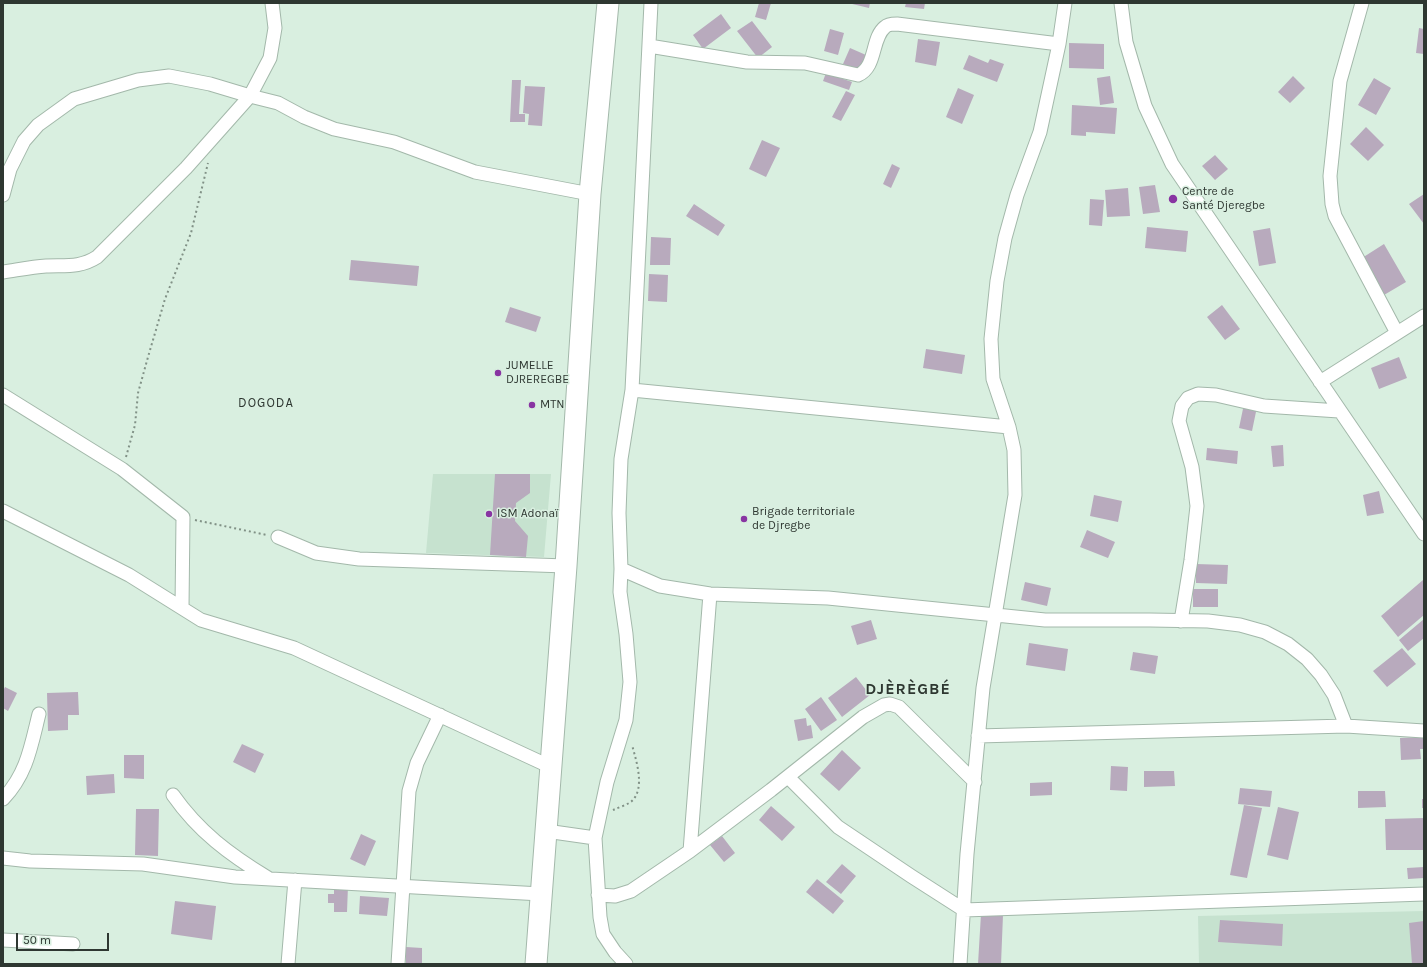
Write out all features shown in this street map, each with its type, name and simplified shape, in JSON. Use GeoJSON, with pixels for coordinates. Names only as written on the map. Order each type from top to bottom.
{"type":"FeatureCollection","features":[{"type":"Feature","properties":{"kind":"highway"},"geometry":{"type":"LineString","coordinates":[[536,964],[566,566],[590,194],[608,3]]}},
{"type":"Feature","properties":{"kind":"street"},"geometry":{"type":"LineString","coordinates":[[3,272],[45,266],[77,266],[88,263],[97,257],[186,168],[250,96],[270,58],[275,28],[272,3]]}},
{"type":"Feature","properties":{"kind":"street"},"geometry":{"type":"LineString","coordinates":[[626,964],[615,952],[603,934],[598,895],[595,838],[615,752],[626,720],[630,682],[626,634],[620,592],[621,569],[619,513],[621,459],[632,390],[651,3]]}},
{"type":"Feature","properties":{"kind":"street"},"geometry":{"type":"LineString","coordinates":[[960,964],[967,854],[983,688],[1015,495],[1016,472],[1009,427],[997,393],[991,366],[991,338],[997,281],[1005,238],[1017,195],[1040,132],[1059,44],[1065,3]]}},
{"type":"Feature","properties":{"kind":"street"},"geometry":{"type":"LineString","coordinates":[[1121,3],[1126,42],[1145,106],[1172,164],[1424,534]]}},
{"type":"Feature","properties":{"kind":"street"},"geometry":{"type":"LineString","coordinates":[[1362,3],[1340,81],[1330,176],[1332,204],[1335,216],[1397,333]]}},
{"type":"Feature","properties":{"kind":"street"},"geometry":{"type":"LineString","coordinates":[[649,46],[747,62],[805,63],[858,75],[867,68],[881,31],[886,26],[897,24],[1059,44]]}},
{"type":"Feature","properties":{"kind":"street"},"geometry":{"type":"LineString","coordinates":[[3,195],[10,169],[24,141],[38,125],[74,99],[138,80],[169,76],[210,84],[278,103],[304,117],[334,129],[394,142],[475,172],[590,194]]}},
{"type":"Feature","properties":{"kind":"street"},"geometry":{"type":"LineString","coordinates":[[1320,382],[1424,316]]}},
{"type":"Feature","properties":{"kind":"street"},"geometry":{"type":"LineString","coordinates":[[632,390],[1009,427]]}},
{"type":"Feature","properties":{"kind":"street"},"geometry":{"type":"LineString","coordinates":[[1181,620],[1191,560],[1197,506],[1192,467],[1179,422],[1182,406],[1188,398],[1198,394],[1216,395],[1264,406],[1339,411]]}},
{"type":"Feature","properties":{"kind":"street"},"geometry":{"type":"LineString","coordinates":[[3,395],[122,469],[183,517],[182,608]]}},
{"type":"Feature","properties":{"kind":"street"},"geometry":{"type":"LineString","coordinates":[[3,511],[129,575],[201,620],[294,648],[551,767]]}},
{"type":"Feature","properties":{"kind":"street"},"geometry":{"type":"LineString","coordinates":[[278,537],[316,553],[358,559],[566,566]]}},
{"type":"Feature","properties":{"kind":"street"},"geometry":{"type":"LineString","coordinates":[[621,569],[660,586],[710,594],[828,598],[1045,620],[1181,620],[1240,625],[1265,632],[1288,644],[1307,659],[1321,675],[1334,695],[1346,726]]}},
{"type":"Feature","properties":{"kind":"street"},"geometry":{"type":"LineString","coordinates":[[690,851],[710,594]]}},
{"type":"Feature","properties":{"kind":"street"},"geometry":{"type":"LineString","coordinates":[[598,895],[615,896],[631,891],[690,851],[788,777],[863,717],[884,705],[890,704],[899,707],[975,782]]}},
{"type":"Feature","properties":{"kind":"street"},"geometry":{"type":"LineString","coordinates":[[3,799],[14,788],[24,770],[39,714]]}},
{"type":"Feature","properties":{"kind":"street"},"geometry":{"type":"LineString","coordinates":[[398,964],[409,791],[416,763],[440,715]]}},
{"type":"Feature","properties":{"kind":"street"},"geometry":{"type":"LineString","coordinates":[[978,736],[1346,726],[1424,731]]}},
{"type":"Feature","properties":{"kind":"street"},"geometry":{"type":"LineString","coordinates":[[788,777],[838,826],[964,910],[1424,894]]}},
{"type":"Feature","properties":{"kind":"street"},"geometry":{"type":"LineString","coordinates":[[173,795],[186,814],[204,832],[237,859],[269,879]]}},
{"type":"Feature","properties":{"kind":"street"},"geometry":{"type":"LineString","coordinates":[[546,831],[595,838]]}},
{"type":"Feature","properties":{"kind":"street"},"geometry":{"type":"LineString","coordinates":[[3,858],[30,861],[143,864],[235,877],[541,894]]}},
{"type":"Feature","properties":{"kind":"street"},"geometry":{"type":"LineString","coordinates":[[288,964],[295,880]]}},
{"type":"Feature","properties":{"kind":"street"},"geometry":{"type":"LineString","coordinates":[[3,940],[73,944]]}},
{"type":"Feature","properties":{"kind":"path"},"geometry":{"type":"LineString","coordinates":[[122,469],[135,425],[138,393],[148,357],[165,299],[191,232],[210,158]]}},
{"type":"Feature","properties":{"kind":"path"},"geometry":{"type":"LineString","coordinates":[[183,517],[278,537]]}},
{"type":"Feature","properties":{"kind":"path"},"geometry":{"type":"LineString","coordinates":[[600,817],[632,801],[637,794],[639,785],[632,743]]}},
{"type":"Feature","properties":{"kind":"shaded area","name":"ISM Adonaï"},"geometry":{"type":"Polygon","coordinates":[[[433,474],[551,474],[544,557],[426,553],[433,474]]]}},
{"type":"Feature","properties":{"kind":"shaded area"},"geometry":{"type":"Polygon","coordinates":[[[1424,911],[1424,964],[1199,964],[1198,916],[1424,911]]]}},
{"type":"Feature","properties":{"kind":"building"},"geometry":{"type":"Polygon","coordinates":[[[759,3],[771,3],[766,20],[755,17],[759,3]]]}},
{"type":"Feature","properties":{"kind":"building"},"geometry":{"type":"Polygon","coordinates":[[[848,3],[870,3],[869,8],[848,3]]]}},
{"type":"Feature","properties":{"kind":"building"},"geometry":{"type":"Polygon","coordinates":[[[906,3],[925,3],[924,9],[905,7],[906,3]]]}},
{"type":"Feature","properties":{"kind":"building"},"geometry":{"type":"Polygon","coordinates":[[[721,14],[731,28],[703,49],[693,35],[721,14]]]}},
{"type":"Feature","properties":{"kind":"building"},"geometry":{"type":"Polygon","coordinates":[[[752,21],[772,47],[758,58],[737,31],[752,21]]]}},
{"type":"Feature","properties":{"kind":"building"},"geometry":{"type":"Polygon","coordinates":[[[1419,28],[1424,29],[1424,54],[1416,53],[1419,28]]]}},
{"type":"Feature","properties":{"kind":"building"},"geometry":{"type":"Polygon","coordinates":[[[830,29],[844,33],[838,55],[824,51],[830,29]]]}},
{"type":"Feature","properties":{"kind":"building"},"geometry":{"type":"Polygon","coordinates":[[[918,39],[940,42],[936,66],[915,62],[918,39]]]}},
{"type":"Feature","properties":{"kind":"building"},"geometry":{"type":"Polygon","coordinates":[[[1069,43],[1104,44],[1104,69],[1069,68],[1069,43]]]}},
{"type":"Feature","properties":{"kind":"building"},"geometry":{"type":"Polygon","coordinates":[[[850,48],[866,55],[859,71],[843,64],[850,48]]]}},
{"type":"Feature","properties":{"kind":"building"},"geometry":{"type":"Polygon","coordinates":[[[969,55],[988,63],[990,59],[1004,64],[997,82],[963,69],[969,55]]]}},
{"type":"Feature","properties":{"kind":"building"},"geometry":{"type":"Polygon","coordinates":[[[826,73],[852,82],[849,90],[823,81],[826,73]]]}},
{"type":"Feature","properties":{"kind":"building"},"geometry":{"type":"Polygon","coordinates":[[[1110,76],[1114,103],[1100,105],[1097,78],[1110,76]]]}},
{"type":"Feature","properties":{"kind":"building"},"geometry":{"type":"Polygon","coordinates":[[[1293,76],[1305,88],[1290,103],[1278,92],[1293,76]]]}},
{"type":"Feature","properties":{"kind":"building"},"geometry":{"type":"Polygon","coordinates":[[[1374,78],[1391,88],[1376,115],[1358,105],[1374,78]]]}},
{"type":"Feature","properties":{"kind":"building"},"geometry":{"type":"Polygon","coordinates":[[[512,80],[521,80],[519,114],[525,114],[525,122],[510,122],[512,80]]]}},
{"type":"Feature","properties":{"kind":"building"},"geometry":{"type":"Polygon","coordinates":[[[525,86],[545,87],[542,126],[528,125],[529,114],[523,113],[525,86]]]}},
{"type":"Feature","properties":{"kind":"building"},"geometry":{"type":"Polygon","coordinates":[[[958,88],[974,95],[962,124],[946,117],[958,88]]]}},
{"type":"Feature","properties":{"kind":"building"},"geometry":{"type":"Polygon","coordinates":[[[846,91],[855,95],[841,121],[832,117],[846,91]]]}},
{"type":"Feature","properties":{"kind":"building"},"geometry":{"type":"Polygon","coordinates":[[[1072,105],[1117,108],[1115,134],[1086,132],[1086,136],[1071,135],[1072,105]]]}},
{"type":"Feature","properties":{"kind":"building"},"geometry":{"type":"Polygon","coordinates":[[[1366,127],[1384,145],[1368,161],[1350,144],[1366,127]]]}},
{"type":"Feature","properties":{"kind":"building"},"geometry":{"type":"Polygon","coordinates":[[[762,140],[780,148],[766,177],[749,169],[762,140]]]}},
{"type":"Feature","properties":{"kind":"building"},"geometry":{"type":"Polygon","coordinates":[[[1215,155],[1228,169],[1215,180],[1202,166],[1215,155]]]}},
{"type":"Feature","properties":{"kind":"building"},"geometry":{"type":"Polygon","coordinates":[[[892,164],[900,168],[891,188],[883,184],[892,164]]]}},
{"type":"Feature","properties":{"kind":"building"},"geometry":{"type":"Polygon","coordinates":[[[1155,185],[1160,212],[1143,214],[1139,187],[1155,185]]]}},
{"type":"Feature","properties":{"kind":"building"},"geometry":{"type":"Polygon","coordinates":[[[1128,188],[1130,216],[1107,217],[1105,190],[1128,188]]]}},
{"type":"Feature","properties":{"kind":"building"},"geometry":{"type":"Polygon","coordinates":[[[1424,194],[1424,224],[1409,204],[1424,194]]]}},
{"type":"Feature","properties":{"kind":"building"},"geometry":{"type":"Polygon","coordinates":[[[1090,199],[1104,200],[1102,226],[1089,225],[1090,199]]]}},
{"type":"Feature","properties":{"kind":"building"},"geometry":{"type":"Polygon","coordinates":[[[694,204],[725,225],[718,236],[686,216],[694,204]]]}},
{"type":"Feature","properties":{"kind":"building"},"geometry":{"type":"Polygon","coordinates":[[[1147,227],[1188,231],[1186,252],[1145,248],[1147,227]]]}},
{"type":"Feature","properties":{"kind":"building"},"geometry":{"type":"Polygon","coordinates":[[[1270,228],[1276,263],[1259,266],[1253,231],[1270,228]]]}},
{"type":"Feature","properties":{"kind":"building"},"geometry":{"type":"Polygon","coordinates":[[[651,237],[671,238],[670,265],[650,265],[651,237]]]}},
{"type":"Feature","properties":{"kind":"building"},"geometry":{"type":"Polygon","coordinates":[[[1384,244],[1406,282],[1384,295],[1362,258],[1384,244]]]}},
{"type":"Feature","properties":{"kind":"building"},"geometry":{"type":"Polygon","coordinates":[[[351,260],[419,266],[417,286],[349,280],[351,260]]]}},
{"type":"Feature","properties":{"kind":"building"},"geometry":{"type":"Polygon","coordinates":[[[649,274],[668,275],[667,302],[648,301],[649,274]]]}},
{"type":"Feature","properties":{"kind":"building"},"geometry":{"type":"Polygon","coordinates":[[[1222,305],[1240,329],[1225,340],[1207,317],[1222,305]]]}},
{"type":"Feature","properties":{"kind":"building"},"geometry":{"type":"Polygon","coordinates":[[[510,307],[541,317],[536,332],[505,322],[510,307]]]}},
{"type":"Feature","properties":{"kind":"building"},"geometry":{"type":"Polygon","coordinates":[[[926,349],[965,355],[962,374],[923,368],[926,349]]]}},
{"type":"Feature","properties":{"kind":"building"},"geometry":{"type":"Polygon","coordinates":[[[1399,357],[1407,378],[1379,389],[1371,368],[1399,357]]]}},
{"type":"Feature","properties":{"kind":"building"},"geometry":{"type":"Polygon","coordinates":[[[1244,404],[1257,407],[1252,431],[1239,428],[1244,404]]]}},
{"type":"Feature","properties":{"kind":"building"},"geometry":{"type":"Polygon","coordinates":[[[1283,445],[1284,466],[1273,467],[1271,446],[1283,445]]]}},
{"type":"Feature","properties":{"kind":"building"},"geometry":{"type":"Polygon","coordinates":[[[1207,448],[1238,451],[1237,464],[1206,460],[1207,448]]]}},
{"type":"Feature","properties":{"kind":"building"},"geometry":{"type":"Polygon","coordinates":[[[495,474],[530,474],[530,493],[516,503],[515,521],[528,536],[526,557],[490,555],[495,474]]]}},
{"type":"Feature","properties":{"kind":"building"},"geometry":{"type":"Polygon","coordinates":[[[1379,491],[1384,513],[1367,516],[1363,495],[1379,491]]]}},
{"type":"Feature","properties":{"kind":"building"},"geometry":{"type":"Polygon","coordinates":[[[1094,495],[1122,501],[1118,522],[1090,516],[1094,495]]]}},
{"type":"Feature","properties":{"kind":"building"},"geometry":{"type":"Polygon","coordinates":[[[1087,530],[1115,542],[1108,558],[1080,547],[1087,530]]]}},
{"type":"Feature","properties":{"kind":"building"},"geometry":{"type":"Polygon","coordinates":[[[1196,564],[1228,565],[1227,584],[1196,583],[1196,564]]]}},
{"type":"Feature","properties":{"kind":"building"},"geometry":{"type":"Polygon","coordinates":[[[1423,580],[1424,615],[1398,637],[1381,616],[1423,580]]]}},
{"type":"Feature","properties":{"kind":"building"},"geometry":{"type":"Polygon","coordinates":[[[1025,582],[1051,588],[1047,606],[1021,600],[1025,582]]]}},
{"type":"Feature","properties":{"kind":"building"},"geometry":{"type":"Polygon","coordinates":[[[1193,589],[1218,589],[1218,607],[1193,607],[1193,589]]]}},
{"type":"Feature","properties":{"kind":"building"},"geometry":{"type":"Polygon","coordinates":[[[1424,619],[1424,638],[1408,651],[1399,640],[1424,619]]]}},
{"type":"Feature","properties":{"kind":"building"},"geometry":{"type":"Polygon","coordinates":[[[871,620],[877,639],[857,645],[851,626],[871,620]]]}},
{"type":"Feature","properties":{"kind":"building"},"geometry":{"type":"Polygon","coordinates":[[[1029,643],[1068,649],[1065,671],[1026,665],[1029,643]]]}},
{"type":"Feature","properties":{"kind":"building"},"geometry":{"type":"Polygon","coordinates":[[[1402,648],[1416,664],[1387,687],[1373,671],[1402,648]]]}},
{"type":"Feature","properties":{"kind":"building"},"geometry":{"type":"Polygon","coordinates":[[[1133,652],[1158,656],[1155,674],[1130,670],[1133,652]]]}},
{"type":"Feature","properties":{"kind":"building"},"geometry":{"type":"Polygon","coordinates":[[[856,677],[870,695],[842,717],[828,698],[856,677]]]}},
{"type":"Feature","properties":{"kind":"building"},"geometry":{"type":"Polygon","coordinates":[[[5,687],[17,693],[8,711],[3,708],[3,691],[5,687]]]}},
{"type":"Feature","properties":{"kind":"building"},"geometry":{"type":"Polygon","coordinates":[[[78,692],[79,715],[68,715],[68,730],[48,731],[47,693],[78,692]]]}},
{"type":"Feature","properties":{"kind":"building"},"geometry":{"type":"Polygon","coordinates":[[[821,697],[837,720],[821,731],[805,709],[821,697]]]}},
{"type":"Feature","properties":{"kind":"building"},"geometry":{"type":"Polygon","coordinates":[[[806,718],[807,726],[811,725],[813,738],[798,741],[794,720],[806,718]]]}},
{"type":"Feature","properties":{"kind":"building"},"geometry":{"type":"Polygon","coordinates":[[[1424,737],[1424,749],[1420,749],[1421,759],[1401,760],[1400,738],[1424,737]]]}},
{"type":"Feature","properties":{"kind":"building"},"geometry":{"type":"Polygon","coordinates":[[[242,744],[264,754],[255,773],[233,762],[242,744]]]}},
{"type":"Feature","properties":{"kind":"building"},"geometry":{"type":"Polygon","coordinates":[[[842,750],[861,768],[839,791],[820,774],[842,750]]]}},
{"type":"Feature","properties":{"kind":"building"},"geometry":{"type":"Polygon","coordinates":[[[124,755],[144,755],[144,779],[124,778],[124,755]]]}},
{"type":"Feature","properties":{"kind":"building"},"geometry":{"type":"Polygon","coordinates":[[[1111,766],[1128,767],[1127,791],[1110,790],[1111,766]]]}},
{"type":"Feature","properties":{"kind":"building"},"geometry":{"type":"Polygon","coordinates":[[[1144,771],[1174,771],[1175,786],[1144,787],[1144,771]]]}},
{"type":"Feature","properties":{"kind":"building"},"geometry":{"type":"Polygon","coordinates":[[[114,774],[115,793],[87,795],[86,776],[114,774]]]}},
{"type":"Feature","properties":{"kind":"building"},"geometry":{"type":"Polygon","coordinates":[[[1052,782],[1052,795],[1030,796],[1030,783],[1052,782]]]}},
{"type":"Feature","properties":{"kind":"building"},"geometry":{"type":"Polygon","coordinates":[[[1240,788],[1272,791],[1270,807],[1238,804],[1240,788]]]}},
{"type":"Feature","properties":{"kind":"building"},"geometry":{"type":"Polygon","coordinates":[[[1358,791],[1385,791],[1386,807],[1358,808],[1358,791]]]}},
{"type":"Feature","properties":{"kind":"building"},"geometry":{"type":"Polygon","coordinates":[[[1422,799],[1424,799],[1424,808],[1422,808],[1422,799]]]}},
{"type":"Feature","properties":{"kind":"building"},"geometry":{"type":"Polygon","coordinates":[[[1244,805],[1262,808],[1247,878],[1230,875],[1244,805]]]}},
{"type":"Feature","properties":{"kind":"building"},"geometry":{"type":"Polygon","coordinates":[[[771,806],[795,827],[782,841],[759,820],[771,806]]]}},
{"type":"Feature","properties":{"kind":"building"},"geometry":{"type":"Polygon","coordinates":[[[1278,807],[1299,812],[1288,860],[1267,855],[1278,807]]]}},
{"type":"Feature","properties":{"kind":"building"},"geometry":{"type":"Polygon","coordinates":[[[136,809],[159,809],[158,856],[135,855],[136,809]]]}},
{"type":"Feature","properties":{"kind":"building"},"geometry":{"type":"Polygon","coordinates":[[[1424,818],[1424,850],[1386,850],[1385,819],[1424,818]]]}},
{"type":"Feature","properties":{"kind":"building"},"geometry":{"type":"Polygon","coordinates":[[[361,834],[376,841],[365,866],[350,859],[361,834]]]}},
{"type":"Feature","properties":{"kind":"building"},"geometry":{"type":"Polygon","coordinates":[[[722,836],[735,853],[724,862],[710,845],[722,836]]]}},
{"type":"Feature","properties":{"kind":"building"},"geometry":{"type":"Polygon","coordinates":[[[842,864],[856,876],[841,894],[826,882],[842,864]]]}},
{"type":"Feature","properties":{"kind":"building"},"geometry":{"type":"Polygon","coordinates":[[[1424,867],[1424,878],[1408,879],[1407,868],[1424,867]]]}},
{"type":"Feature","properties":{"kind":"building"},"geometry":{"type":"Polygon","coordinates":[[[817,879],[844,901],[833,914],[806,892],[817,879]]]}},
{"type":"Feature","properties":{"kind":"building"},"geometry":{"type":"Polygon","coordinates":[[[334,886],[348,886],[347,912],[334,912],[334,903],[328,903],[328,894],[334,894],[334,886]]]}},
{"type":"Feature","properties":{"kind":"building"},"geometry":{"type":"Polygon","coordinates":[[[360,896],[389,898],[387,916],[359,914],[360,896]]]}},
{"type":"Feature","properties":{"kind":"building"},"geometry":{"type":"Polygon","coordinates":[[[175,901],[216,906],[212,940],[171,934],[175,901]]]}},
{"type":"Feature","properties":{"kind":"building"},"geometry":{"type":"Polygon","coordinates":[[[981,914],[1003,915],[1001,964],[978,964],[981,914]]]}},
{"type":"Feature","properties":{"kind":"building"},"geometry":{"type":"Polygon","coordinates":[[[1220,920],[1283,924],[1282,946],[1218,942],[1220,920]]]}},
{"type":"Feature","properties":{"kind":"building"},"geometry":{"type":"Polygon","coordinates":[[[1424,921],[1424,964],[1412,964],[1409,923],[1424,921]]]}},
{"type":"Feature","properties":{"kind":"building"},"geometry":{"type":"Polygon","coordinates":[[[406,947],[422,948],[422,964],[406,964],[406,947]]]}},
{"type":"Feature","properties":{"kind":"place","name":"Centre de Santé Djeregbe"},"geometry":{"type":"Point","coordinates":[1173,199]}},
{"type":"Feature","properties":{"kind":"place","name":"JUMELLE DJREREGBE"},"geometry":{"type":"Point","coordinates":[498,373]}},
{"type":"Feature","properties":{"kind":"place","name":"MTN"},"geometry":{"type":"Point","coordinates":[532,405]}},
{"type":"Feature","properties":{"kind":"place","name":"ISM Adonaï"},"geometry":{"type":"Point","coordinates":[489,514]}},
{"type":"Feature","properties":{"kind":"place","name":"Brigade territoriale de Djregbe"},"geometry":{"type":"Point","coordinates":[744,519]}},
{"type":"Feature","properties":{"kind":"district","name":"DOGODA"},"geometry":{"type":"Point","coordinates":[266,403]}},
{"type":"Feature","properties":{"kind":"district","name":"DJÈRÈGBÉ"},"geometry":{"type":"Point","coordinates":[908,689]}}]}
